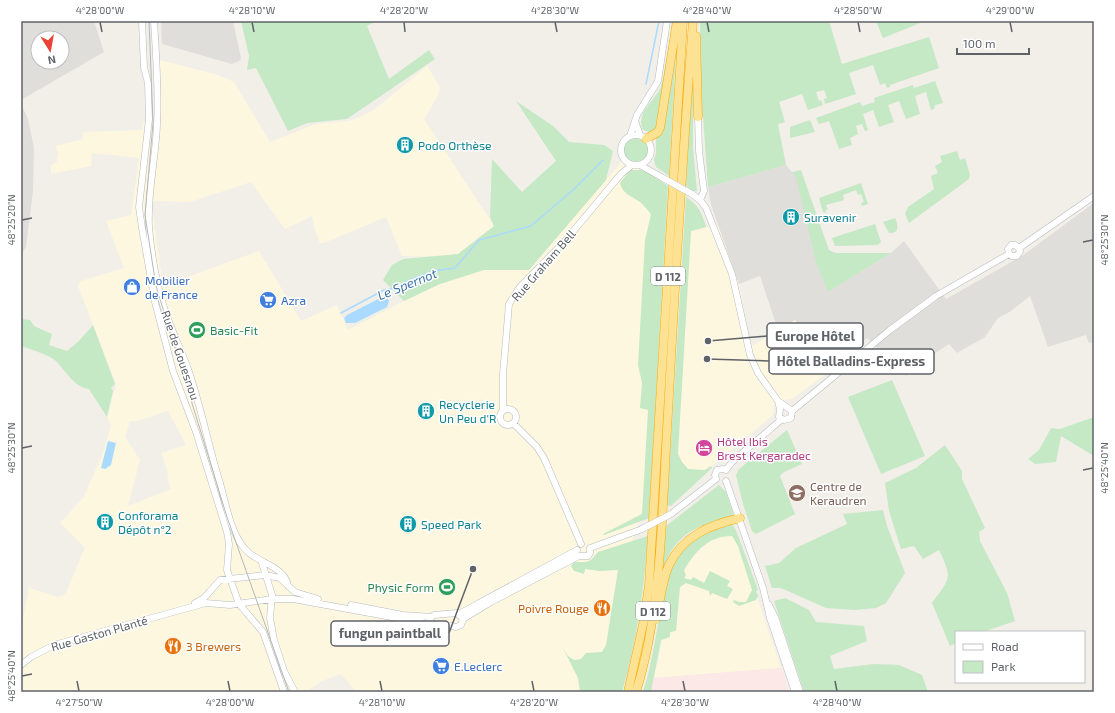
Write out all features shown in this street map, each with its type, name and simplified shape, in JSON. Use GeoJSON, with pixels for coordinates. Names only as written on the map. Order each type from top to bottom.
{"type":"FeatureCollection","features":[{"type":"Feature","properties":{"kind":"highway"},"geometry":{"type":"LineString","coordinates":[[643,137],[658,132],[660,128],[677,21]]}},
{"type":"Feature","properties":{"kind":"highway","name":"D 112"},"geometry":{"type":"LineString","coordinates":[[628,692],[644,620],[649,584],[683,21]]}},
{"type":"Feature","properties":{"kind":"highway"},"geometry":{"type":"LineString","coordinates":[[694,21],[698,118]]}},
{"type":"Feature","properties":{"kind":"highway","name":"D 112"},"geometry":{"type":"LineString","coordinates":[[636,692],[640,680],[651,620],[660,540],[680,189],[694,21]]}},
{"type":"Feature","properties":{"kind":"highway"},"geometry":{"type":"LineString","coordinates":[[640,680],[668,566],[682,545],[692,536],[705,529],[740,518]]}},
{"type":"Feature","properties":{"kind":"main road","name":"Rue de Gouesnou"},"geometry":{"type":"LineString","coordinates":[[142,21],[144,64],[148,83],[149,119],[139,207],[155,302],[173,371],[196,432],[227,532],[229,544],[227,569],[230,579],[239,604],[263,632],[284,692]]}},
{"type":"Feature","properties":{"kind":"main road","name":"Rue de Gouesnou"},"geometry":{"type":"LineString","coordinates":[[154,21],[158,123],[148,206],[149,228],[159,284],[167,317],[193,383],[213,461],[233,524],[244,547],[262,563],[272,599],[270,618],[274,640],[286,675],[295,692]]}},
{"type":"Feature","properties":{"kind":"main road"},"geometry":{"type":"LineString","coordinates":[[650,158],[640,164],[632,165],[624,160],[622,147],[626,139],[630,136],[640,108],[658,81],[667,21]]}},
{"type":"Feature","properties":{"kind":"main road"},"geometry":{"type":"LineString","coordinates":[[698,118],[699,151],[704,191],[700,200]]}},
{"type":"Feature","properties":{"kind":"main road"},"geometry":{"type":"LineString","coordinates":[[635,121],[643,137],[651,148],[650,158],[653,171]]}},
{"type":"Feature","properties":{"kind":"main road"},"geometry":{"type":"LineString","coordinates":[[630,136],[643,137]]}},
{"type":"Feature","properties":{"kind":"main road","name":"Rue Graham Bell"},"geometry":{"type":"LineString","coordinates":[[621,174],[624,160]]}},
{"type":"Feature","properties":{"kind":"main road"},"geometry":{"type":"LineString","coordinates":[[640,164],[692,194],[700,200],[706,208],[732,274],[751,358],[758,373],[778,401],[783,407],[792,411]]}},
{"type":"Feature","properties":{"kind":"main road","name":"Rue Graham Bell"},"geometry":{"type":"LineString","coordinates":[[503,411],[509,304],[519,288],[568,237],[621,174],[632,165]]}},
{"type":"Feature","properties":{"kind":"main road"},"geometry":{"type":"LineString","coordinates":[[726,470],[732,462],[782,419],[789,419],[792,416],[792,411],[890,330],[930,301],[1009,254],[1008,249],[1011,245],[1015,245],[1019,248],[1094,196]]}},
{"type":"Feature","properties":{"kind":"main road","name":"Rue Graham Bell"},"geometry":{"type":"LineString","coordinates":[[503,395],[510,410]]}},
{"type":"Feature","properties":{"kind":"main road"},"geometry":{"type":"LineString","coordinates":[[782,419],[779,415],[783,407]]}},
{"type":"Feature","properties":{"kind":"main road"},"geometry":{"type":"LineString","coordinates":[[510,410],[516,416],[513,423],[509,425],[502,423],[500,416],[503,411],[510,410]]}},
{"type":"Feature","properties":{"kind":"main road"},"geometry":{"type":"LineString","coordinates":[[230,579],[266,575],[280,578],[295,592],[321,600],[403,614],[435,616],[451,615],[461,617],[578,553],[581,544],[544,458],[537,447],[513,423]]}},
{"type":"Feature","properties":{"kind":"main road"},"geometry":{"type":"LineString","coordinates":[[716,479],[715,475],[717,470],[726,470]]}},
{"type":"Feature","properties":{"kind":"main road"},"geometry":{"type":"LineString","coordinates":[[726,470],[728,477],[726,481],[740,518],[766,599],[770,618],[795,692]]}},
{"type":"Feature","properties":{"kind":"main road"},"geometry":{"type":"LineString","coordinates":[[716,479],[722,482],[726,481]]}},
{"type":"Feature","properties":{"kind":"main road"},"geometry":{"type":"LineString","coordinates":[[590,548],[642,529],[671,514],[716,479]]}},
{"type":"Feature","properties":{"kind":"main road"},"geometry":{"type":"LineString","coordinates":[[578,553],[588,556],[590,552],[590,548],[586,543],[581,544]]}},
{"type":"Feature","properties":{"kind":"main road"},"geometry":{"type":"LineString","coordinates":[[262,563],[277,569],[285,577],[288,586]]}},
{"type":"Feature","properties":{"kind":"main road","name":"Rue Gaston Planté"},"geometry":{"type":"LineString","coordinates":[[180,609],[204,598],[220,580],[230,579]]}},
{"type":"Feature","properties":{"kind":"main road","name":"Rue Gaston Planté"},"geometry":{"type":"LineString","coordinates":[[21,665],[31,656],[54,645],[206,603],[239,604],[272,599],[293,599],[430,624],[434,628],[440,626]]}},
{"type":"Feature","properties":{"kind":"main road"},"geometry":{"type":"LineString","coordinates":[[766,599],[775,616],[800,692]]}},
{"type":"Feature","properties":{"kind":"main road"},"geometry":{"type":"LineString","coordinates":[[451,615],[449,621],[452,626]]}},
{"type":"Feature","properties":{"kind":"main road"},"geometry":{"type":"LineString","coordinates":[[435,616],[442,620],[440,626],[460,626],[461,617]]}},
{"type":"Feature","properties":{"kind":"main road"},"geometry":{"type":"LineString","coordinates":[[430,624],[435,616]]}},
{"type":"Feature","properties":{"kind":"shaded area"},"geometry":{"type":"Polygon","coordinates":[[[21,21],[94,21],[104,52],[21,100],[21,21]]]}},
{"type":"Feature","properties":{"kind":"shaded area"},"geometry":{"type":"Polygon","coordinates":[[[161,21],[233,21],[241,58],[239,61],[232,64],[162,44],[161,21]]]}},
{"type":"Feature","properties":{"kind":"shaded area"},"geometry":{"type":"Polygon","coordinates":[[[160,60],[218,75],[234,82],[270,142],[316,124],[348,121],[360,117],[374,110],[427,66],[440,87],[439,94],[424,119],[494,226],[458,254],[447,257],[402,256],[386,217],[324,243],[320,243],[315,231],[312,216],[285,229],[251,182],[190,202],[151,201],[163,286],[259,251],[301,321],[337,305],[348,330],[440,284],[484,270],[529,270],[623,160],[661,183],[643,509],[622,572],[608,651],[584,692],[356,692],[341,674],[322,681],[305,692],[21,692],[21,629],[29,588],[58,597],[65,595],[85,548],[60,523],[84,497],[102,455],[111,426],[107,417],[116,384],[78,286],[81,281],[124,268],[106,221],[131,215],[139,158],[92,153],[91,166],[51,174],[51,165],[57,162],[57,157],[59,156],[56,146],[83,139],[82,132],[142,130],[143,122],[159,122],[160,60]],[[168,411],[138,421],[130,421],[125,437],[140,460],[128,506],[171,489],[167,476],[169,475],[161,453],[186,445],[168,411]]]}},
{"type":"Feature","properties":{"kind":"shaded area"},"geometry":{"type":"Polygon","coordinates":[[[21,104],[28,119],[34,148],[33,191],[26,247],[21,255],[21,104]]]}},
{"type":"Feature","properties":{"kind":"shaded area"},"geometry":{"type":"Polygon","coordinates":[[[786,165],[796,177],[828,292],[891,253],[904,241],[946,299],[1022,256],[1094,203],[1094,342],[1089,343],[1086,335],[1048,347],[1030,296],[1011,311],[998,318],[985,337],[957,353],[949,344],[922,362],[906,376],[867,338],[831,370],[795,320],[778,330],[760,276],[739,284],[711,205],[708,187],[786,165]]]}},
{"type":"Feature","properties":{"kind":"shaded area"},"geometry":{"type":"Polygon","coordinates":[[[718,225],[739,284],[750,344],[754,345],[795,320],[831,370],[792,399],[783,400],[774,406],[773,415],[716,463],[705,470],[697,470],[688,469],[678,454],[691,231],[718,225]]]}},
{"type":"Feature","properties":{"kind":"shaded area"},"geometry":{"type":"Polygon","coordinates":[[[730,532],[738,541],[781,668],[654,678],[675,582],[700,545],[730,532]]]}},
{"type":"Feature","properties":{"kind":"shaded area"},"geometry":{"type":"Polygon","coordinates":[[[781,668],[789,692],[651,692],[654,678],[781,668]]]}},
{"type":"Feature","properties":{"kind":"green space"},"geometry":{"type":"Polygon","coordinates":[[[241,21],[376,21],[367,26],[389,79],[429,50],[435,59],[347,119],[307,123],[288,131],[256,68],[247,70],[249,56],[241,21]]]}},
{"type":"Feature","properties":{"kind":"green space"},"geometry":{"type":"Polygon","coordinates":[[[672,21],[657,129],[649,132],[643,130],[641,124],[643,113],[657,94],[662,84],[672,21]]]}},
{"type":"Feature","properties":{"kind":"green space"},"geometry":{"type":"Polygon","coordinates":[[[700,21],[829,21],[842,64],[929,37],[939,68],[890,85],[890,87],[887,88],[885,83],[880,85],[873,65],[849,73],[856,94],[825,104],[824,99],[827,98],[824,90],[816,92],[819,101],[821,100],[823,105],[808,110],[802,94],[779,102],[785,122],[778,124],[786,165],[708,187],[703,116],[701,116],[700,21]]]}},
{"type":"Feature","properties":{"kind":"green space"},"geometry":{"type":"Polygon","coordinates":[[[876,21],[925,21],[883,38],[876,21]]]}},
{"type":"Feature","properties":{"kind":"green space"},"geometry":{"type":"Polygon","coordinates":[[[677,38],[669,176],[656,167],[654,160],[656,153],[656,136],[677,38]]]}},
{"type":"Feature","properties":{"kind":"green space"},"geometry":{"type":"Polygon","coordinates":[[[935,81],[943,103],[935,105],[934,109],[931,110],[926,92],[915,96],[920,114],[906,119],[899,101],[888,105],[894,122],[879,127],[873,110],[863,114],[868,130],[865,131],[862,124],[856,126],[858,134],[850,138],[852,145],[839,149],[829,121],[819,124],[816,118],[860,102],[862,106],[875,102],[874,98],[913,85],[914,88],[935,81]]]}},
{"type":"Feature","properties":{"kind":"green space"},"geometry":{"type":"Polygon","coordinates":[[[691,87],[693,87],[693,148],[697,191],[692,191],[686,186],[691,87]]]}},
{"type":"Feature","properties":{"kind":"green space"},"geometry":{"type":"Polygon","coordinates":[[[516,101],[553,126],[569,142],[604,145],[613,151],[606,180],[529,270],[484,270],[440,284],[404,301],[383,280],[392,265],[403,259],[458,254],[494,226],[490,217],[492,159],[522,192],[556,161],[516,101]]]}},
{"type":"Feature","properties":{"kind":"green space"},"geometry":{"type":"Polygon","coordinates":[[[810,120],[815,132],[790,138],[790,127],[810,120]]]}},
{"type":"Feature","properties":{"kind":"green space"},"geometry":{"type":"Polygon","coordinates":[[[636,138],[645,141],[648,150],[645,159],[636,162],[627,159],[624,150],[627,141],[636,138]]]}},
{"type":"Feature","properties":{"kind":"green space"},"geometry":{"type":"Polygon","coordinates":[[[957,151],[960,160],[965,158],[970,175],[969,179],[909,223],[905,214],[908,207],[934,189],[931,176],[938,173],[935,166],[942,162],[940,156],[957,151]]]}},
{"type":"Feature","properties":{"kind":"green space"},"geometry":{"type":"Polygon","coordinates":[[[630,170],[644,170],[668,186],[649,518],[604,535],[603,534],[642,514],[648,410],[640,408],[642,383],[638,365],[645,240],[651,214],[641,203],[625,192],[621,187],[620,183],[630,170]]]}},
{"type":"Feature","properties":{"kind":"green space"},"geometry":{"type":"Polygon","coordinates":[[[801,170],[829,250],[835,253],[891,253],[828,292],[816,262],[796,177],[792,172],[801,170]]]}},
{"type":"Feature","properties":{"kind":"green space"},"geometry":{"type":"Polygon","coordinates":[[[861,183],[868,204],[862,206],[861,203],[864,202],[861,194],[858,195],[856,190],[843,195],[844,200],[826,205],[828,210],[825,210],[826,213],[823,212],[819,198],[861,183]]]}},
{"type":"Feature","properties":{"kind":"green space"},"geometry":{"type":"Polygon","coordinates":[[[686,197],[694,203],[699,210],[706,227],[691,231],[678,454],[688,469],[705,470],[711,466],[712,468],[671,506],[667,505],[686,197]]]}},
{"type":"Feature","properties":{"kind":"green space"},"geometry":{"type":"Polygon","coordinates":[[[895,218],[897,223],[897,231],[889,233],[883,222],[895,218]]]}},
{"type":"Feature","properties":{"kind":"green space"},"geometry":{"type":"Polygon","coordinates":[[[875,224],[881,242],[878,245],[835,246],[832,238],[875,224]]]}},
{"type":"Feature","properties":{"kind":"green space"},"geometry":{"type":"Polygon","coordinates":[[[21,319],[30,320],[34,326],[52,334],[49,345],[67,351],[79,341],[93,325],[115,384],[111,388],[113,391],[107,417],[89,389],[84,388],[75,382],[56,361],[45,354],[21,346],[21,319]]]}},
{"type":"Feature","properties":{"kind":"green space"},"geometry":{"type":"Polygon","coordinates":[[[892,380],[925,456],[881,474],[848,397],[892,380]]]}},
{"type":"Feature","properties":{"kind":"green space"},"geometry":{"type":"Polygon","coordinates":[[[1094,417],[1094,456],[1061,436],[1056,462],[1035,464],[1028,459],[1039,450],[1051,428],[1060,429],[1094,417]]]}},
{"type":"Feature","properties":{"kind":"green space"},"geometry":{"type":"Polygon","coordinates":[[[787,430],[802,464],[784,472],[780,476],[795,514],[756,534],[752,531],[743,504],[736,475],[739,469],[787,430]]]}},
{"type":"Feature","properties":{"kind":"green space"},"geometry":{"type":"Polygon","coordinates":[[[945,445],[962,471],[962,479],[985,528],[979,532],[980,541],[1007,593],[1015,621],[986,631],[955,631],[955,644],[950,646],[932,603],[948,578],[948,573],[939,550],[923,559],[914,546],[901,549],[889,511],[885,483],[916,468],[945,445]]]}},
{"type":"Feature","properties":{"kind":"green space"},"geometry":{"type":"Polygon","coordinates":[[[719,485],[726,492],[734,516],[706,524],[697,528],[681,539],[675,546],[665,564],[660,582],[666,526],[719,485]]]}},
{"type":"Feature","properties":{"kind":"green space"},"geometry":{"type":"Polygon","coordinates":[[[883,510],[887,526],[905,573],[886,603],[876,608],[855,610],[826,608],[781,588],[772,588],[765,566],[779,563],[796,548],[847,524],[843,514],[883,510]]]}},
{"type":"Feature","properties":{"kind":"green space"},"geometry":{"type":"Polygon","coordinates":[[[732,524],[736,530],[758,590],[756,591],[758,596],[756,600],[739,606],[733,602],[734,600],[746,602],[752,590],[738,546],[732,536],[716,539],[704,546],[693,557],[684,570],[686,575],[684,578],[691,580],[693,577],[704,583],[710,571],[730,581],[727,586],[733,589],[727,599],[712,593],[710,596],[709,591],[686,583],[680,587],[676,631],[670,632],[670,637],[661,640],[651,692],[643,692],[650,666],[666,587],[675,559],[686,545],[698,536],[711,530],[732,524]]]}},
{"type":"Feature","properties":{"kind":"green space"},"geometry":{"type":"Polygon","coordinates":[[[648,536],[639,615],[632,654],[622,692],[580,692],[578,678],[562,646],[568,656],[574,660],[581,659],[586,653],[602,652],[606,645],[618,570],[600,571],[585,569],[584,574],[574,571],[571,566],[574,562],[586,562],[591,560],[598,552],[648,536]]]}},
{"type":"Feature","properties":{"kind":"green space"},"geometry":{"type":"Polygon","coordinates":[[[785,598],[809,610],[816,622],[864,626],[867,641],[830,656],[834,669],[874,664],[899,665],[922,675],[928,692],[804,692],[774,601],[785,598]]]}},
{"type":"Feature","properties":{"kind":"water"},"geometry":{"type":"Polygon","coordinates":[[[386,295],[389,301],[387,307],[355,323],[346,323],[344,318],[347,315],[386,295]]]}},
{"type":"Feature","properties":{"kind":"water"},"geometry":{"type":"Polygon","coordinates":[[[108,441],[116,443],[111,465],[105,469],[101,468],[108,441]]]}},
{"type":"Feature","properties":{"kind":"waterway","name":"Le Spernot"},"geometry":{"type":"LineString","coordinates":[[646,84],[659,21]]}},
{"type":"Feature","properties":{"kind":"waterway","name":"Le Spernot"},"geometry":{"type":"LineString","coordinates":[[341,313],[384,290],[395,288],[412,279],[434,271],[455,268],[479,240],[531,226],[574,189],[603,160]]}},
{"type":"Feature","properties":{"kind":"tram line"},"geometry":{"type":"LineString","coordinates":[[149,21],[153,123],[145,215],[156,286],[227,517],[289,692]]}},
{"type":"Feature","properties":{"kind":"place","name":"Podo Orthèse"},"geometry":{"type":"Point","coordinates":[405,145]}},
{"type":"Feature","properties":{"kind":"place","name":"Suravenir"},"geometry":{"type":"Point","coordinates":[791,217]}},
{"type":"Feature","properties":{"kind":"place","name":"Mobilier de France"},"geometry":{"type":"Point","coordinates":[132,287]}},
{"type":"Feature","properties":{"kind":"place","name":"Azra"},"geometry":{"type":"Point","coordinates":[268,300]}},
{"type":"Feature","properties":{"kind":"place","name":"Basic-Fit"},"geometry":{"type":"Point","coordinates":[197,330]}},
{"type":"Feature","properties":{"kind":"place","name":"Europe Hôtel"},"geometry":{"type":"Point","coordinates":[708,341]}},
{"type":"Feature","properties":{"kind":"place","name":"Hôtel Balladins-Express"},"geometry":{"type":"Point","coordinates":[707,359]}},
{"type":"Feature","properties":{"kind":"place","name":"Recyclerie Un Peu d'R"},"geometry":{"type":"Point","coordinates":[426,411]}},
{"type":"Feature","properties":{"kind":"place","name":"Hôtel Ibis Brest Kergaradec"},"geometry":{"type":"Point","coordinates":[704,448]}},
{"type":"Feature","properties":{"kind":"place","name":"Centre de Keraudren"},"geometry":{"type":"Point","coordinates":[797,493]}},
{"type":"Feature","properties":{"kind":"place","name":"Conforama Dépôt n°2"},"geometry":{"type":"Point","coordinates":[105,522]}},
{"type":"Feature","properties":{"kind":"place","name":"Speed Park"},"geometry":{"type":"Point","coordinates":[408,524]}},
{"type":"Feature","properties":{"kind":"place","name":"fungun paintball"},"geometry":{"type":"Point","coordinates":[473,569]}},
{"type":"Feature","properties":{"kind":"place","name":"Physic Form"},"geometry":{"type":"Point","coordinates":[447,587]}},
{"type":"Feature","properties":{"kind":"place","name":"Poivre Rouge"},"geometry":{"type":"Point","coordinates":[602,608]}},
{"type":"Feature","properties":{"kind":"place","name":"3 Brewers"},"geometry":{"type":"Point","coordinates":[173,646]}},
{"type":"Feature","properties":{"kind":"place","name":"E.Leclerc"},"geometry":{"type":"Point","coordinates":[441,666]}}]}
